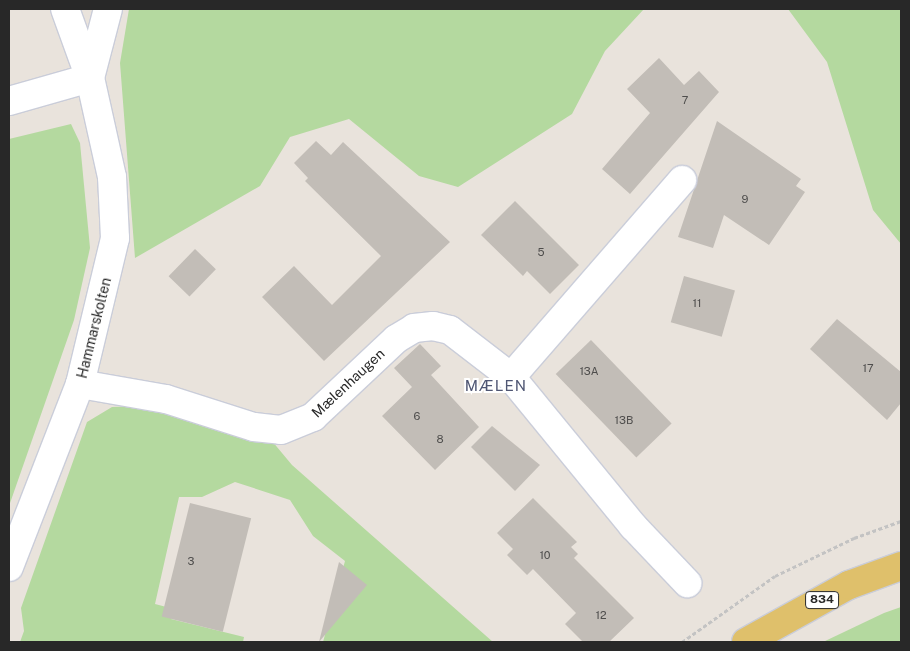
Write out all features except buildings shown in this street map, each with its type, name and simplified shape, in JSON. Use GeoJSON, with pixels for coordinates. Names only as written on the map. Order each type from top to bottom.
{"type":"FeatureCollection","features":[{"type":"Feature","properties":{"kind":"main road","name":"834"},"geometry":{"type":"LineString","coordinates":[[746,642],[849,585],[901,566]]}},
{"type":"Feature","properties":{"kind":"street","name":"Hammarskolten"},"geometry":{"type":"LineString","coordinates":[[9,567],[80,384],[115,238],[112,177],[90,78],[65,9]]}},
{"type":"Feature","properties":{"kind":"street"},"geometry":{"type":"LineString","coordinates":[[9,101],[90,78],[108,9]]}},
{"type":"Feature","properties":{"kind":"street"},"geometry":{"type":"LineString","coordinates":[[511,377],[682,180]]}},
{"type":"Feature","properties":{"kind":"street","name":"Mælenhaugen"},"geometry":{"type":"LineString","coordinates":[[80,384],[166,399],[254,427],[281,430],[313,417],[396,339],[414,328],[433,326],[471,342],[511,377],[634,526],[687,583]]}},
{"type":"Feature","properties":{"kind":"path"},"geometry":{"type":"LineString","coordinates":[[682,642],[775,576],[854,538],[901,521]]}},
{"type":"Feature","properties":{"kind":"green space"},"geometry":{"type":"Polygon","coordinates":[[[129,9],[644,9],[605,51],[572,114],[458,187],[419,176],[349,119],[290,137],[260,186],[135,258],[120,63],[129,9]]]}},
{"type":"Feature","properties":{"kind":"green space"},"geometry":{"type":"Polygon","coordinates":[[[788,9],[901,9],[901,244],[873,210],[827,62],[788,9]]]}},
{"type":"Feature","properties":{"kind":"green space"},"geometry":{"type":"Polygon","coordinates":[[[71,124],[80,143],[90,248],[74,320],[9,506],[9,139],[71,124]]]}},
{"type":"Feature","properties":{"kind":"green space"},"geometry":{"type":"Polygon","coordinates":[[[145,406],[272,441],[292,465],[493,642],[323,642],[345,561],[313,536],[290,500],[235,482],[202,497],[179,497],[155,604],[174,609],[171,619],[244,637],[243,642],[20,642],[24,631],[21,608],[87,422],[112,407],[145,406]]]}},
{"type":"Feature","properties":{"kind":"green space"},"geometry":{"type":"Polygon","coordinates":[[[901,607],[901,642],[823,642],[884,613],[901,607]]]}},
{"type":"Feature","properties":{"kind":"district","name":"MÆLEN"},"geometry":{"type":"Point","coordinates":[496,386]}}]}
